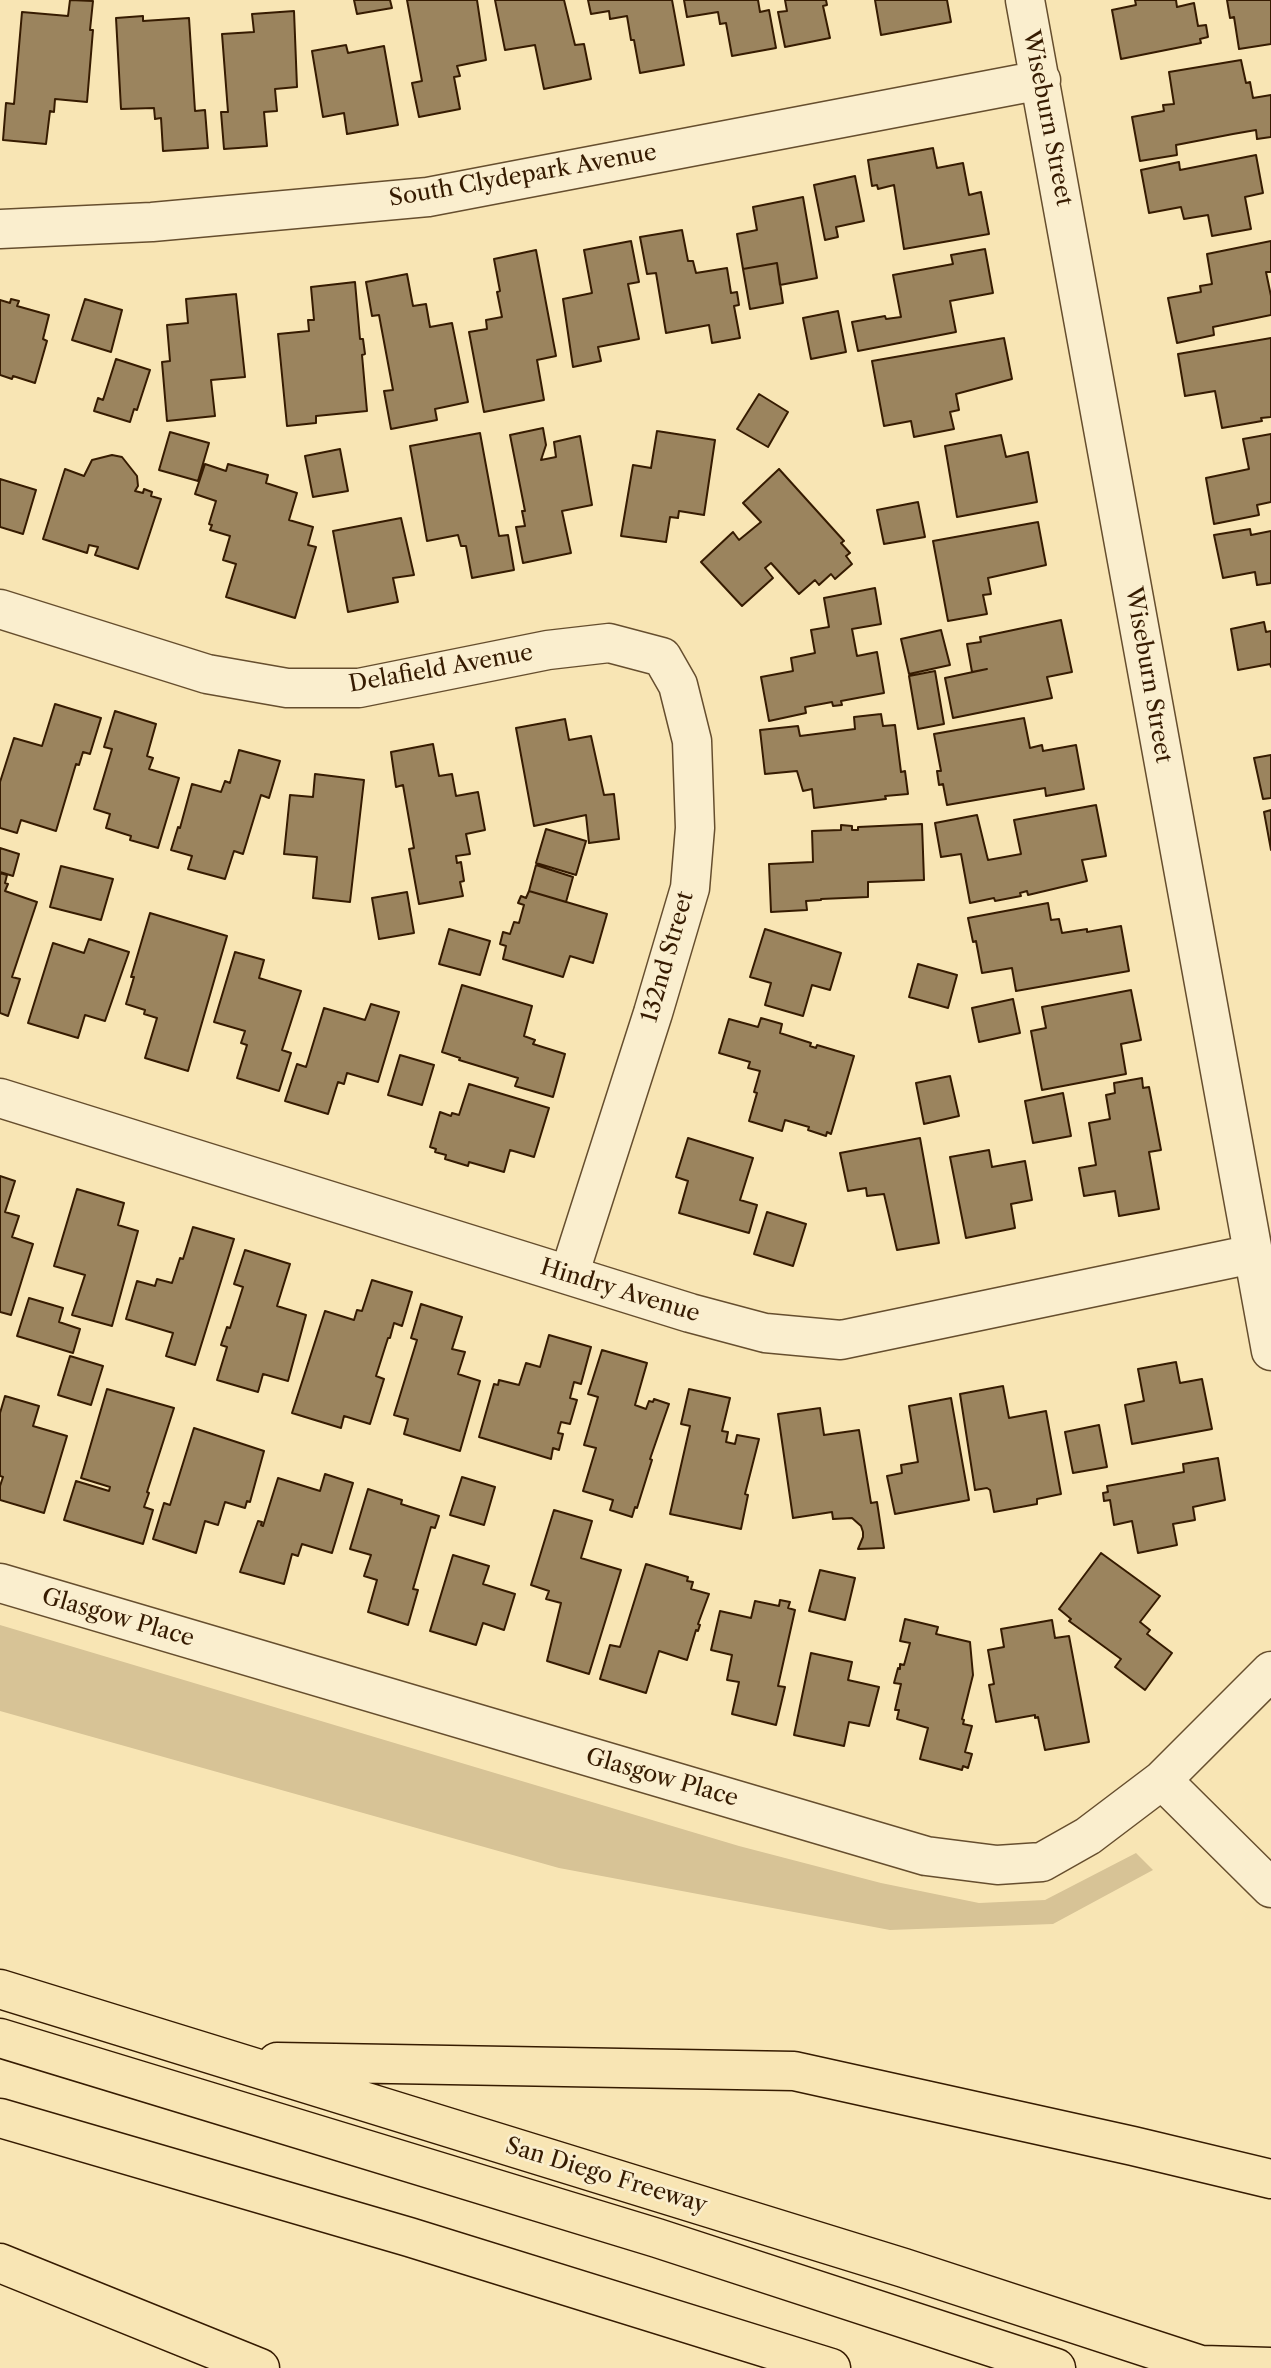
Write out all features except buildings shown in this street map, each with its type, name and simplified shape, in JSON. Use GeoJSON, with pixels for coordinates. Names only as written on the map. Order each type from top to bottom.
{"type":"FeatureCollection","features":[{"type":"Feature","properties":{"kind":"highway","name":"San Diego Freeway"},"geometry":{"type":"LineString","coordinates":[[0,1989],[904,2267],[1206,2367],[1271,2367]]}},
{"type":"Feature","properties":{"kind":"highway"},"geometry":{"type":"LineString","coordinates":[[0,2038],[657,2238],[1056,2368]]}},
{"type":"Feature","properties":{"kind":"highway"},"geometry":{"type":"LineString","coordinates":[[233,2061],[794,2071],[1271,2179]]}},
{"type":"Feature","properties":{"kind":"highway"},"geometry":{"type":"LineString","coordinates":[[0,2063],[808,2311],[975,2368]]}},
{"type":"Feature","properties":{"kind":"highway"},"geometry":{"type":"LineString","coordinates":[[0,2118],[409,2237],[831,2368]]}},
{"type":"Feature","properties":{"kind":"highway"},"geometry":{"type":"LineString","coordinates":[[0,2263],[260,2368]]}},
{"type":"Feature","properties":{"kind":"street","name":"Wiseburn Street"},"geometry":{"type":"LineString","coordinates":[[1025,0],[1271,1351]]}},
{"type":"Feature","properties":{"kind":"street","name":"South Clydepark Avenue"},"geometry":{"type":"LineString","coordinates":[[0,229],[152,222],[428,197],[1041,80]]}},
{"type":"Feature","properties":{"kind":"street","name":"Delafield Avenue"},"geometry":{"type":"LineString","coordinates":[[0,609],[207,674],[287,688],[359,688],[548,650],[609,643],[640,650]]}},
{"type":"Feature","properties":{"kind":"street","name":"132nd Street"},"geometry":{"type":"LineString","coordinates":[[569,1275],[690,888],[695,828],[692,741],[678,685],[662,657],[640,650]]}},
{"type":"Feature","properties":{"kind":"street","name":"Hindry Avenue"},"geometry":{"type":"LineString","coordinates":[[0,1098],[690,1313],[765,1333],[841,1340],[1253,1254]]}},
{"type":"Feature","properties":{"kind":"street","name":"Glasgow Place"},"geometry":{"type":"LineString","coordinates":[[0,1583],[926,1856],[997,1865],[1042,1862],[1088,1836],[1162,1780]]}},
{"type":"Feature","properties":{"kind":"street"},"geometry":{"type":"LineString","coordinates":[[1271,1671],[1162,1780],[1271,1888]]}},
{"type":"Feature","properties":{"kind":"shaded area"},"geometry":{"type":"Polygon","coordinates":[[[0,1625],[739,1846],[881,1883],[979,1903],[1045,1900],[1136,1853],[1153,1870],[1053,1924],[890,1930],[559,1868],[0,1711],[0,1625]]]}}]}
